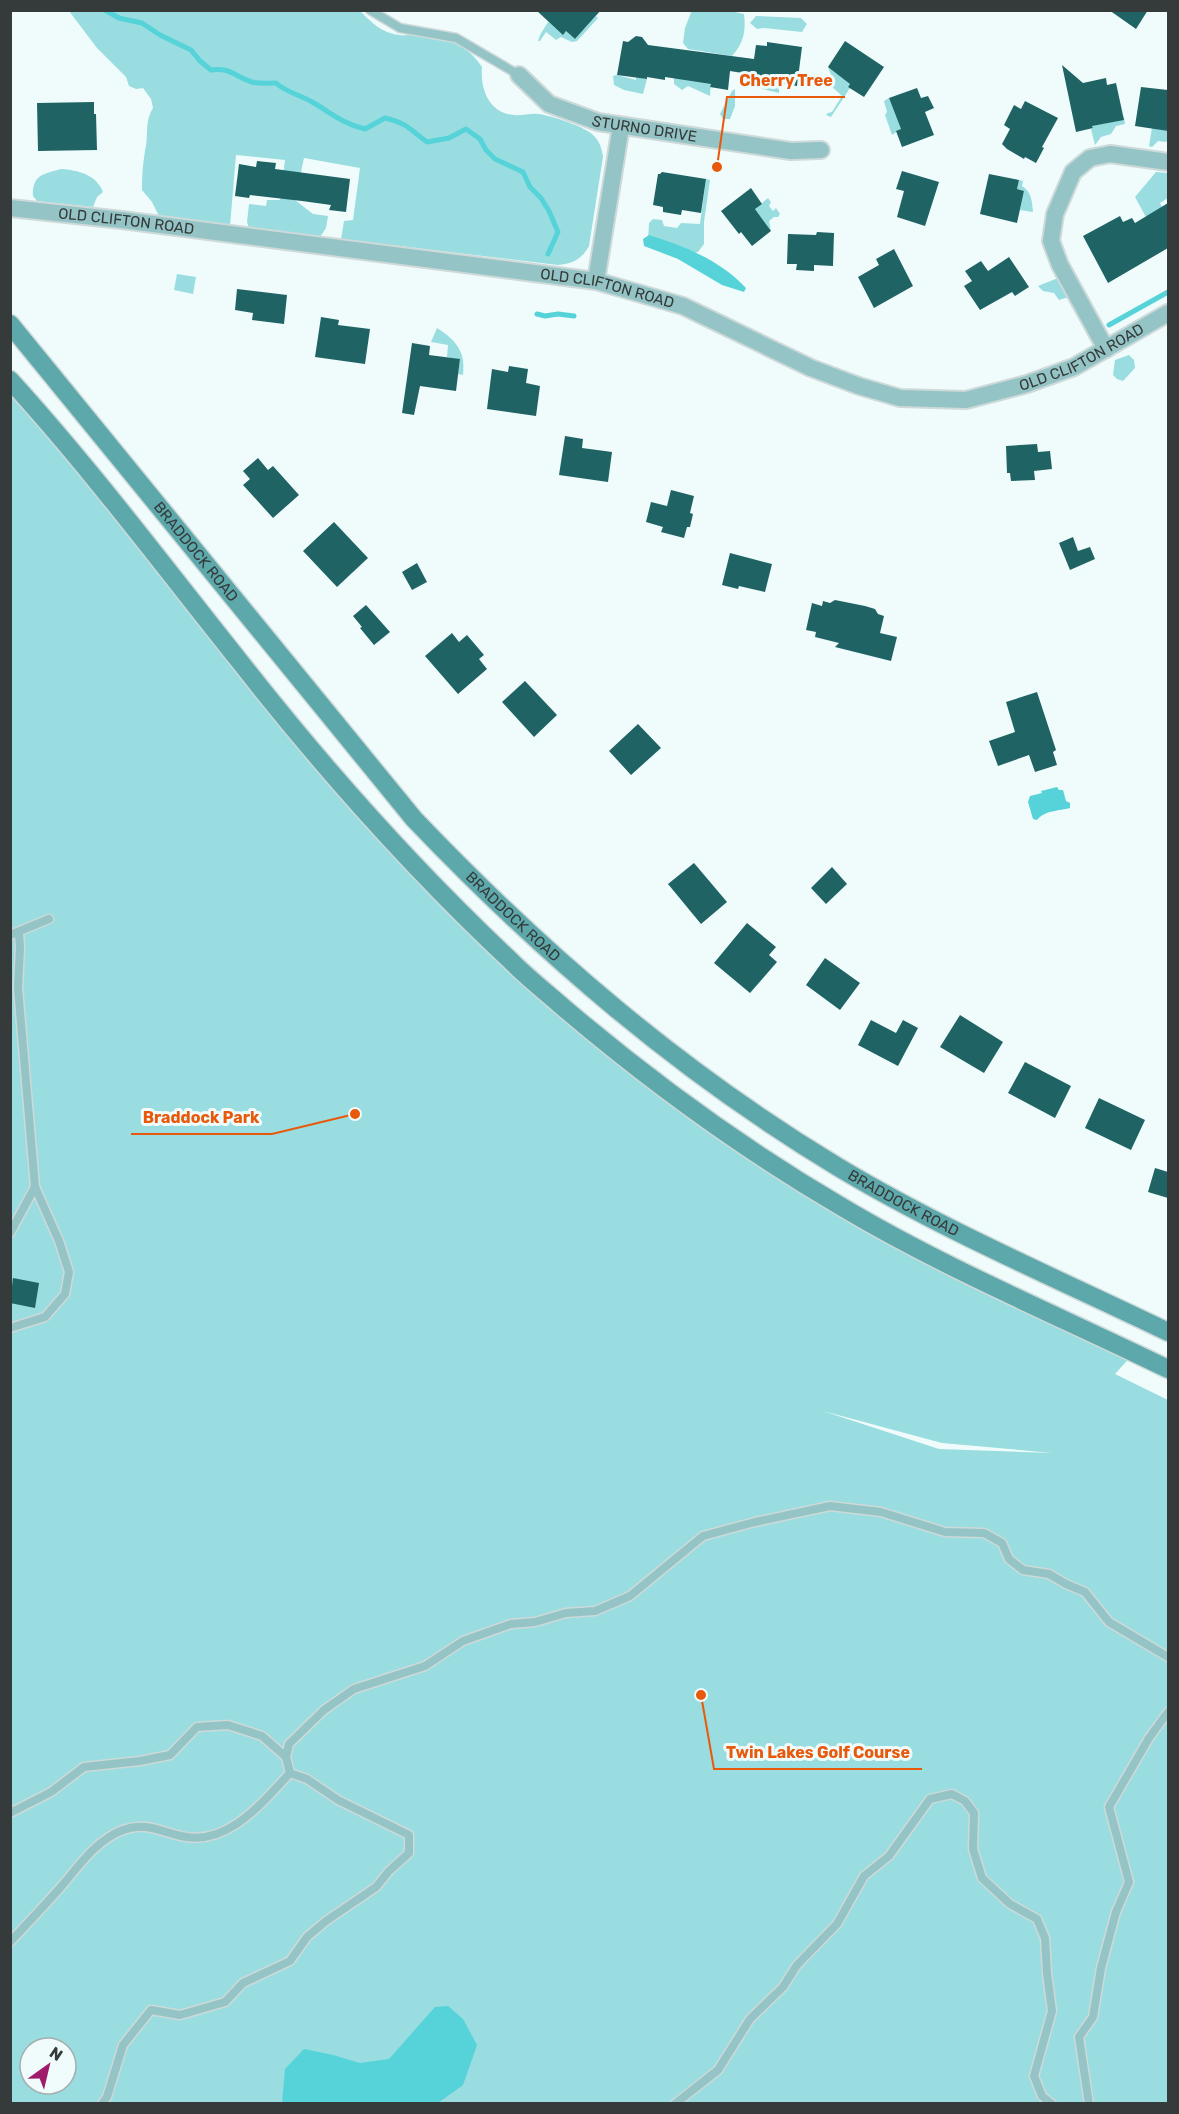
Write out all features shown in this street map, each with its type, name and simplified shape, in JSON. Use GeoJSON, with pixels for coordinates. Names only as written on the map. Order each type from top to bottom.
{"type":"FeatureCollection","features":[{"type":"Feature","properties":{"kind":"main road","name":"BRADDOCK ROAD"},"geometry":{"type":"LineString","coordinates":[[10,324],[414,819],[487,894],[582,981],[639,1029],[708,1081],[839,1167],[980,1242],[1168,1332]]}},
{"type":"Feature","properties":{"kind":"main road","name":"BRADDOCK ROAD"},"geometry":{"type":"LineString","coordinates":[[10,380],[130,523],[243,667],[361,807],[431,883],[513,964],[582,1023],[640,1071],[760,1157],[843,1208],[941,1260],[1168,1369]]}},
{"type":"Feature","properties":{"kind":"street","name":"STURNO DRIVE"},"geometry":{"type":"LineString","coordinates":[[519,75],[549,104],[577,116],[621,126],[791,151],[821,150]]}},
{"type":"Feature","properties":{"kind":"street"},"geometry":{"type":"LineString","coordinates":[[596,281],[621,126]]}},
{"type":"Feature","properties":{"kind":"street"},"geometry":{"type":"LineString","coordinates":[[1106,349],[1057,257],[1051,241],[1055,214],[1073,172],[1089,158],[1110,154],[1168,162]]}},
{"type":"Feature","properties":{"kind":"street","name":"OLD CLIFTON ROAD"},"geometry":{"type":"LineString","coordinates":[[10,208],[122,220],[596,281],[683,306],[811,368],[900,398],[966,400],[1027,384],[1074,368],[1168,313]]}},
{"type":"Feature","properties":{"kind":"lane"},"geometry":{"type":"LineString","coordinates":[[370,10],[400,28],[456,38],[519,75]]}},
{"type":"Feature","properties":{"kind":"lane"},"geometry":{"type":"LineString","coordinates":[[10,1328],[45,1317],[65,1294],[69,1272],[59,1241],[35,1188],[18,988],[20,948],[15,934],[49,919]]}},
{"type":"Feature","properties":{"kind":"lane"},"geometry":{"type":"LineString","coordinates":[[10,1233],[35,1188]]}},
{"type":"Feature","properties":{"kind":"lane"},"geometry":{"type":"LineString","coordinates":[[290,1773],[286,1757],[289,1744],[324,1710],[354,1689],[425,1666],[463,1641],[511,1624],[536,1622],[566,1613],[595,1611],[630,1596],[703,1536],[830,1506],[881,1512],[945,1532],[984,1533],[1002,1544],[1009,1559],[1023,1570],[1049,1574],[1085,1592],[1109,1622],[1168,1657]]}},
{"type":"Feature","properties":{"kind":"lane"},"geometry":{"type":"LineString","coordinates":[[1089,2103],[1079,2037],[1093,2017],[1101,1968],[1116,1912],[1129,1882],[1109,1807],[1149,1738],[1168,1712]]}},
{"type":"Feature","properties":{"kind":"lane"},"geometry":{"type":"LineString","coordinates":[[10,1813],[51,1792],[84,1767],[170,1755],[197,1727],[228,1725],[262,1736],[286,1757]]}},
{"type":"Feature","properties":{"kind":"lane"},"geometry":{"type":"LineString","coordinates":[[10,1942],[97,1845],[122,1830],[141,1825],[184,1837],[206,1838],[230,1829],[264,1802],[290,1773]]}},
{"type":"Feature","properties":{"kind":"lane"},"geometry":{"type":"LineString","coordinates":[[102,2103],[107,2097],[123,2045],[152,2010],[180,2015],[225,2002],[243,1983],[291,1961],[307,1936],[376,1887],[389,1871],[409,1853],[409,1835],[338,1800],[307,1779],[290,1773]]}},
{"type":"Feature","properties":{"kind":"lane"},"geometry":{"type":"LineString","coordinates":[[675,2103],[718,2070],[750,2019],[783,1987],[797,1965],[837,1924],[864,1876],[889,1856],[930,1799],[952,1794],[965,1801],[974,1813],[973,1850],[982,1878],[1010,1904],[1037,1919],[1045,1938],[1052,2011],[1034,2076],[1042,2096],[1052,2103]]}},
{"type":"Feature","properties":{"kind":"shaded area"},"geometry":{"type":"Polygon","coordinates":[[[692,10],[730,11],[744,14],[743,36],[732,56],[688,49],[683,43],[685,28],[692,10]]]}},
{"type":"Feature","properties":{"kind":"shaded area"},"geometry":{"type":"Polygon","coordinates":[[[69,11],[360,11],[378,27],[390,33],[436,35],[455,42],[470,53],[482,67],[485,91],[492,105],[498,110],[514,115],[538,114],[559,119],[584,129],[598,141],[603,157],[589,246],[576,260],[558,265],[341,239],[344,221],[353,220],[360,168],[304,158],[295,200],[313,214],[328,216],[326,228],[320,237],[249,228],[247,222],[249,204],[266,206],[267,200],[280,200],[285,160],[236,155],[230,226],[159,216],[152,202],[142,190],[148,122],[153,108],[151,99],[143,88],[136,89],[129,86],[126,77],[97,48],[69,11]]]}},
{"type":"Feature","properties":{"kind":"shaded area"},"geometry":{"type":"Polygon","coordinates":[[[596,16],[598,18],[577,41],[572,42],[561,37],[556,40],[546,32],[538,41],[548,22],[553,20],[563,34],[566,31],[575,39],[596,16]]]}},
{"type":"Feature","properties":{"kind":"shaded area"},"geometry":{"type":"Polygon","coordinates":[[[756,16],[801,18],[807,24],[802,32],[757,29],[750,23],[756,16]]]}},
{"type":"Feature","properties":{"kind":"shaded area"},"geometry":{"type":"Polygon","coordinates":[[[828,67],[849,83],[851,82],[848,87],[850,88],[831,117],[826,115],[832,112],[842,96],[830,85],[833,80],[828,67]]]}},
{"type":"Feature","properties":{"kind":"shaded area"},"geometry":{"type":"Polygon","coordinates":[[[750,74],[779,77],[779,93],[763,89],[757,82],[749,80],[750,74]]]}},
{"type":"Feature","properties":{"kind":"shaded area"},"geometry":{"type":"Polygon","coordinates":[[[674,75],[711,82],[710,96],[688,86],[682,90],[674,84],[674,75]]]}},
{"type":"Feature","properties":{"kind":"shaded area"},"geometry":{"type":"Polygon","coordinates":[[[613,76],[636,80],[636,77],[647,79],[643,94],[624,90],[614,85],[613,76]]]}},
{"type":"Feature","properties":{"kind":"shaded area"},"geometry":{"type":"Polygon","coordinates":[[[735,89],[735,106],[730,119],[723,119],[720,114],[735,89]]]}},
{"type":"Feature","properties":{"kind":"shaded area"},"geometry":{"type":"Polygon","coordinates":[[[889,98],[901,129],[892,135],[885,115],[887,112],[884,101],[889,98]]]}},
{"type":"Feature","properties":{"kind":"shaded area"},"geometry":{"type":"Polygon","coordinates":[[[1124,117],[1125,124],[1116,126],[1111,134],[1101,137],[1095,145],[1092,124],[1102,121],[1103,124],[1124,117]]]}},
{"type":"Feature","properties":{"kind":"shaded area"},"geometry":{"type":"Polygon","coordinates":[[[1152,128],[1168,131],[1168,140],[1158,141],[1152,147],[1149,146],[1152,128]]]}},
{"type":"Feature","properties":{"kind":"shaded area"},"geometry":{"type":"Polygon","coordinates":[[[61,169],[80,172],[96,181],[103,192],[97,197],[93,207],[37,201],[33,196],[33,189],[40,176],[61,169]]]}},
{"type":"Feature","properties":{"kind":"shaded area"},"geometry":{"type":"Polygon","coordinates":[[[1156,172],[1168,173],[1168,198],[1160,203],[1162,207],[1147,219],[1135,197],[1156,172]]]}},
{"type":"Feature","properties":{"kind":"shaded area"},"geometry":{"type":"Polygon","coordinates":[[[706,179],[710,180],[704,222],[704,244],[698,252],[686,255],[648,240],[649,223],[653,219],[662,220],[664,226],[677,228],[681,223],[700,224],[706,179]]]}},
{"type":"Feature","properties":{"kind":"shaded area"},"geometry":{"type":"Polygon","coordinates":[[[1019,180],[1023,181],[1022,186],[1030,194],[1033,212],[1020,210],[1024,191],[1017,189],[1019,180]]]}},
{"type":"Feature","properties":{"kind":"shaded area"},"geometry":{"type":"Polygon","coordinates":[[[768,198],[771,202],[769,206],[773,211],[776,208],[780,214],[769,221],[771,231],[755,209],[768,198]]]}},
{"type":"Feature","properties":{"kind":"shaded area"},"geometry":{"type":"Polygon","coordinates":[[[649,235],[688,249],[725,269],[746,288],[744,292],[722,285],[678,259],[644,246],[643,239],[649,235]]]}},
{"type":"Feature","properties":{"kind":"shaded area"},"geometry":{"type":"Polygon","coordinates":[[[177,274],[196,277],[193,294],[174,290],[177,274]]]}},
{"type":"Feature","properties":{"kind":"shaded area"},"geometry":{"type":"Polygon","coordinates":[[[1058,278],[1069,297],[1059,300],[1054,293],[1043,291],[1038,286],[1058,278]]]}},
{"type":"Feature","properties":{"kind":"shaded area"},"geometry":{"type":"Polygon","coordinates":[[[437,328],[450,337],[458,347],[463,360],[463,375],[458,374],[460,360],[447,357],[448,345],[431,342],[437,328]]]}},
{"type":"Feature","properties":{"kind":"shaded area"},"geometry":{"type":"Polygon","coordinates":[[[1129,355],[1134,360],[1135,368],[1123,381],[1117,379],[1113,375],[1115,360],[1129,355]]]}},
{"type":"Feature","properties":{"kind":"shaded area"},"geometry":{"type":"Polygon","coordinates":[[[11,383],[431,883],[640,1071],[760,1157],[1134,1353],[1115,1374],[1168,1400],[1168,2103],[11,2103],[11,383]],[[823,1411],[939,1449],[1053,1453],[942,1443],[823,1411]]]}},
{"type":"Feature","properties":{"kind":"shaded area"},"geometry":{"type":"Polygon","coordinates":[[[1057,787],[1063,790],[1066,801],[1070,803],[1070,808],[1048,813],[1037,820],[1033,819],[1028,802],[1030,796],[1057,787]]]}},
{"type":"Feature","properties":{"kind":"shaded area"},"geometry":{"type":"Polygon","coordinates":[[[448,2006],[463,2019],[477,2045],[463,2085],[438,2103],[282,2103],[285,2069],[304,2049],[360,2063],[389,2059],[435,2007],[448,2006]]]}},
{"type":"Feature","properties":{"kind":"building"},"geometry":{"type":"Polygon","coordinates":[[[536,10],[601,10],[575,39],[566,31],[563,35],[536,10]]]}},
{"type":"Feature","properties":{"kind":"building"},"geometry":{"type":"Polygon","coordinates":[[[1109,10],[1148,10],[1136,29],[1109,10]]]}},
{"type":"Feature","properties":{"kind":"building"},"geometry":{"type":"Polygon","coordinates":[[[636,36],[642,37],[648,45],[754,59],[756,45],[767,46],[767,42],[802,47],[797,86],[778,83],[779,79],[730,71],[728,90],[710,87],[711,84],[665,77],[665,80],[617,75],[623,41],[628,42],[636,36]]]}},
{"type":"Feature","properties":{"kind":"building"},"geometry":{"type":"Polygon","coordinates":[[[845,41],[884,67],[864,97],[848,87],[850,84],[828,67],[845,41]]]}},
{"type":"Feature","properties":{"kind":"building"},"geometry":{"type":"Polygon","coordinates":[[[1062,65],[1083,83],[1106,78],[1107,85],[1116,83],[1124,120],[1092,126],[1093,128],[1076,132],[1062,65]]]}},
{"type":"Feature","properties":{"kind":"building"},"geometry":{"type":"Polygon","coordinates":[[[1141,87],[1168,90],[1168,131],[1135,126],[1141,87]]]}},
{"type":"Feature","properties":{"kind":"building"},"geometry":{"type":"Polygon","coordinates":[[[917,88],[921,98],[928,96],[934,108],[925,112],[934,135],[902,147],[896,131],[901,129],[889,98],[917,88]]]}},
{"type":"Feature","properties":{"kind":"building"},"geometry":{"type":"Polygon","coordinates":[[[1025,101],[1058,118],[1036,163],[1025,157],[1024,159],[1002,144],[1010,129],[1004,125],[1014,105],[1021,109],[1025,101]]]}},
{"type":"Feature","properties":{"kind":"building"},"geometry":{"type":"Polygon","coordinates":[[[94,102],[97,150],[38,151],[37,103],[94,102]]]}},
{"type":"Feature","properties":{"kind":"building"},"geometry":{"type":"Polygon","coordinates":[[[257,161],[276,163],[275,169],[350,179],[346,212],[329,210],[331,205],[250,195],[249,198],[235,196],[239,164],[256,167],[257,161]]]}},
{"type":"Feature","properties":{"kind":"building"},"geometry":{"type":"Polygon","coordinates":[[[902,171],[939,182],[925,226],[897,217],[904,191],[896,189],[902,171]]]}},
{"type":"Feature","properties":{"kind":"building"},"geometry":{"type":"Polygon","coordinates":[[[662,172],[706,179],[701,213],[682,210],[681,215],[663,212],[663,207],[653,205],[658,174],[662,172]]]}},
{"type":"Feature","properties":{"kind":"building"},"geometry":{"type":"Polygon","coordinates":[[[989,174],[1019,180],[1017,189],[1024,191],[1017,223],[980,214],[989,174]]]}},
{"type":"Feature","properties":{"kind":"building"},"geometry":{"type":"Polygon","coordinates":[[[751,188],[762,204],[755,209],[771,231],[752,246],[721,211],[751,188]]]}},
{"type":"Feature","properties":{"kind":"building"},"geometry":{"type":"Polygon","coordinates":[[[1168,203],[1168,248],[1108,283],[1083,236],[1120,216],[1123,222],[1132,218],[1135,223],[1168,203]]]}},
{"type":"Feature","properties":{"kind":"building"},"geometry":{"type":"Polygon","coordinates":[[[817,232],[834,233],[833,266],[814,265],[814,271],[796,270],[797,264],[787,264],[788,234],[816,235],[817,232]]]}},
{"type":"Feature","properties":{"kind":"building"},"geometry":{"type":"Polygon","coordinates":[[[894,249],[913,286],[874,308],[858,277],[879,265],[876,259],[894,249]]]}},
{"type":"Feature","properties":{"kind":"building"},"geometry":{"type":"Polygon","coordinates":[[[1009,257],[1029,287],[1015,296],[1012,292],[980,310],[964,286],[972,281],[965,271],[981,261],[988,271],[1009,257]]]}},
{"type":"Feature","properties":{"kind":"building"},"geometry":{"type":"Polygon","coordinates":[[[237,289],[287,295],[284,324],[252,320],[253,313],[235,310],[237,289]]]}},
{"type":"Feature","properties":{"kind":"building"},"geometry":{"type":"Polygon","coordinates":[[[321,317],[339,320],[338,325],[370,329],[365,364],[315,357],[321,317]]]}},
{"type":"Feature","properties":{"kind":"building"},"geometry":{"type":"Polygon","coordinates":[[[412,343],[430,346],[429,355],[460,359],[456,391],[420,386],[414,415],[402,413],[412,343]]]}},
{"type":"Feature","properties":{"kind":"building"},"geometry":{"type":"Polygon","coordinates":[[[509,366],[528,369],[526,383],[540,386],[536,416],[487,409],[492,369],[508,372],[509,366]]]}},
{"type":"Feature","properties":{"kind":"building"},"geometry":{"type":"Polygon","coordinates":[[[565,436],[583,439],[582,448],[612,452],[608,482],[559,475],[565,436]]]}},
{"type":"Feature","properties":{"kind":"building"},"geometry":{"type":"Polygon","coordinates":[[[1037,444],[1038,452],[1050,451],[1052,469],[1034,471],[1035,480],[1011,481],[1010,473],[1007,473],[1006,446],[1037,444]]]}},
{"type":"Feature","properties":{"kind":"building"},"geometry":{"type":"Polygon","coordinates":[[[258,458],[268,470],[273,466],[299,495],[273,518],[243,485],[250,479],[243,471],[258,458]]]}},
{"type":"Feature","properties":{"kind":"building"},"geometry":{"type":"Polygon","coordinates":[[[671,490],[694,496],[690,527],[687,527],[684,538],[661,532],[663,527],[646,522],[651,502],[667,506],[671,490]]]}},
{"type":"Feature","properties":{"kind":"building"},"geometry":{"type":"Polygon","coordinates":[[[334,522],[368,558],[337,587],[303,551],[334,522]]]}},
{"type":"Feature","properties":{"kind":"building"},"geometry":{"type":"Polygon","coordinates":[[[1073,537],[1078,551],[1090,547],[1095,559],[1070,570],[1059,543],[1073,537]]]}},
{"type":"Feature","properties":{"kind":"building"},"geometry":{"type":"Polygon","coordinates":[[[730,553],[772,564],[765,592],[722,585],[730,553]]]}},
{"type":"Feature","properties":{"kind":"building"},"geometry":{"type":"Polygon","coordinates":[[[417,563],[427,582],[412,590],[402,572],[417,563]]]}},
{"type":"Feature","properties":{"kind":"building"},"geometry":{"type":"Polygon","coordinates":[[[835,600],[875,609],[878,614],[884,616],[880,633],[897,637],[891,661],[835,647],[839,643],[815,637],[816,632],[806,630],[812,603],[822,606],[823,601],[830,603],[835,600]]]}},
{"type":"Feature","properties":{"kind":"building"},"geometry":{"type":"Polygon","coordinates":[[[366,605],[390,632],[374,645],[353,616],[366,605]]]}},
{"type":"Feature","properties":{"kind":"building"},"geometry":{"type":"Polygon","coordinates":[[[452,633],[459,642],[467,635],[484,655],[479,659],[487,669],[458,694],[425,656],[452,633]]]}},
{"type":"Feature","properties":{"kind":"building"},"geometry":{"type":"Polygon","coordinates":[[[525,681],[557,715],[534,737],[502,702],[525,681]]]}},
{"type":"Feature","properties":{"kind":"building"},"geometry":{"type":"Polygon","coordinates":[[[1037,692],[1056,750],[1053,752],[1057,765],[1035,772],[1029,755],[998,766],[989,741],[1015,732],[1006,702],[1037,692]]]}},
{"type":"Feature","properties":{"kind":"building"},"geometry":{"type":"Polygon","coordinates":[[[638,724],[661,748],[631,775],[609,751],[638,724]]]}},
{"type":"Feature","properties":{"kind":"building"},"geometry":{"type":"Polygon","coordinates":[[[694,863],[727,902],[701,924],[668,884],[694,863]]]}},
{"type":"Feature","properties":{"kind":"building"},"geometry":{"type":"Polygon","coordinates":[[[832,867],[847,884],[826,904],[811,888],[832,867]]]}},
{"type":"Feature","properties":{"kind":"building"},"geometry":{"type":"Polygon","coordinates":[[[747,923],[776,947],[769,955],[777,962],[750,993],[714,963],[747,923]]]}},
{"type":"Feature","properties":{"kind":"building"},"geometry":{"type":"Polygon","coordinates":[[[825,958],[860,983],[840,1010],[806,985],[825,958]]]}},
{"type":"Feature","properties":{"kind":"building"},"geometry":{"type":"Polygon","coordinates":[[[960,1015],[1003,1042],[984,1073],[940,1047],[960,1015]]]}},
{"type":"Feature","properties":{"kind":"building"},"geometry":{"type":"Polygon","coordinates":[[[871,1020],[896,1033],[903,1020],[918,1028],[898,1066],[858,1045],[871,1020]]]}},
{"type":"Feature","properties":{"kind":"building"},"geometry":{"type":"Polygon","coordinates":[[[1025,1062],[1071,1086],[1055,1118],[1008,1093],[1025,1062]]]}},
{"type":"Feature","properties":{"kind":"building"},"geometry":{"type":"Polygon","coordinates":[[[1099,1098],[1145,1120],[1131,1150],[1085,1128],[1099,1098]]]}},
{"type":"Feature","properties":{"kind":"building"},"geometry":{"type":"Polygon","coordinates":[[[1155,1168],[1168,1172],[1168,1198],[1148,1192],[1155,1168]]]}},
{"type":"Feature","properties":{"kind":"building"},"geometry":{"type":"Polygon","coordinates":[[[13,1278],[39,1283],[35,1308],[10,1303],[13,1278]]]}},
{"type":"Feature","properties":{"kind":"waterway"},"geometry":{"type":"LineString","coordinates":[[105,10],[119,18],[142,23],[160,35],[191,50],[211,70],[228,71],[255,83],[276,83],[357,127],[365,129],[385,118],[404,125],[427,142],[449,138],[466,129],[480,139],[495,159],[523,172],[530,187],[541,198],[558,232],[548,254]]}},
{"type":"Feature","properties":{"kind":"waterway"},"geometry":{"type":"LineString","coordinates":[[1109,325],[1168,292]]}},
{"type":"Feature","properties":{"kind":"waterway"},"geometry":{"type":"LineString","coordinates":[[537,314],[574,316]]}},
{"type":"Feature","properties":{"kind":"place","name":"Cherry Tree"},"geometry":{"type":"Point","coordinates":[717,167]}},
{"type":"Feature","properties":{"kind":"place","name":"Braddock Park"},"geometry":{"type":"Point","coordinates":[355,1114]}},
{"type":"Feature","properties":{"kind":"place","name":"Twin Lakes Golf Course"},"geometry":{"type":"Point","coordinates":[701,1695]}}]}
